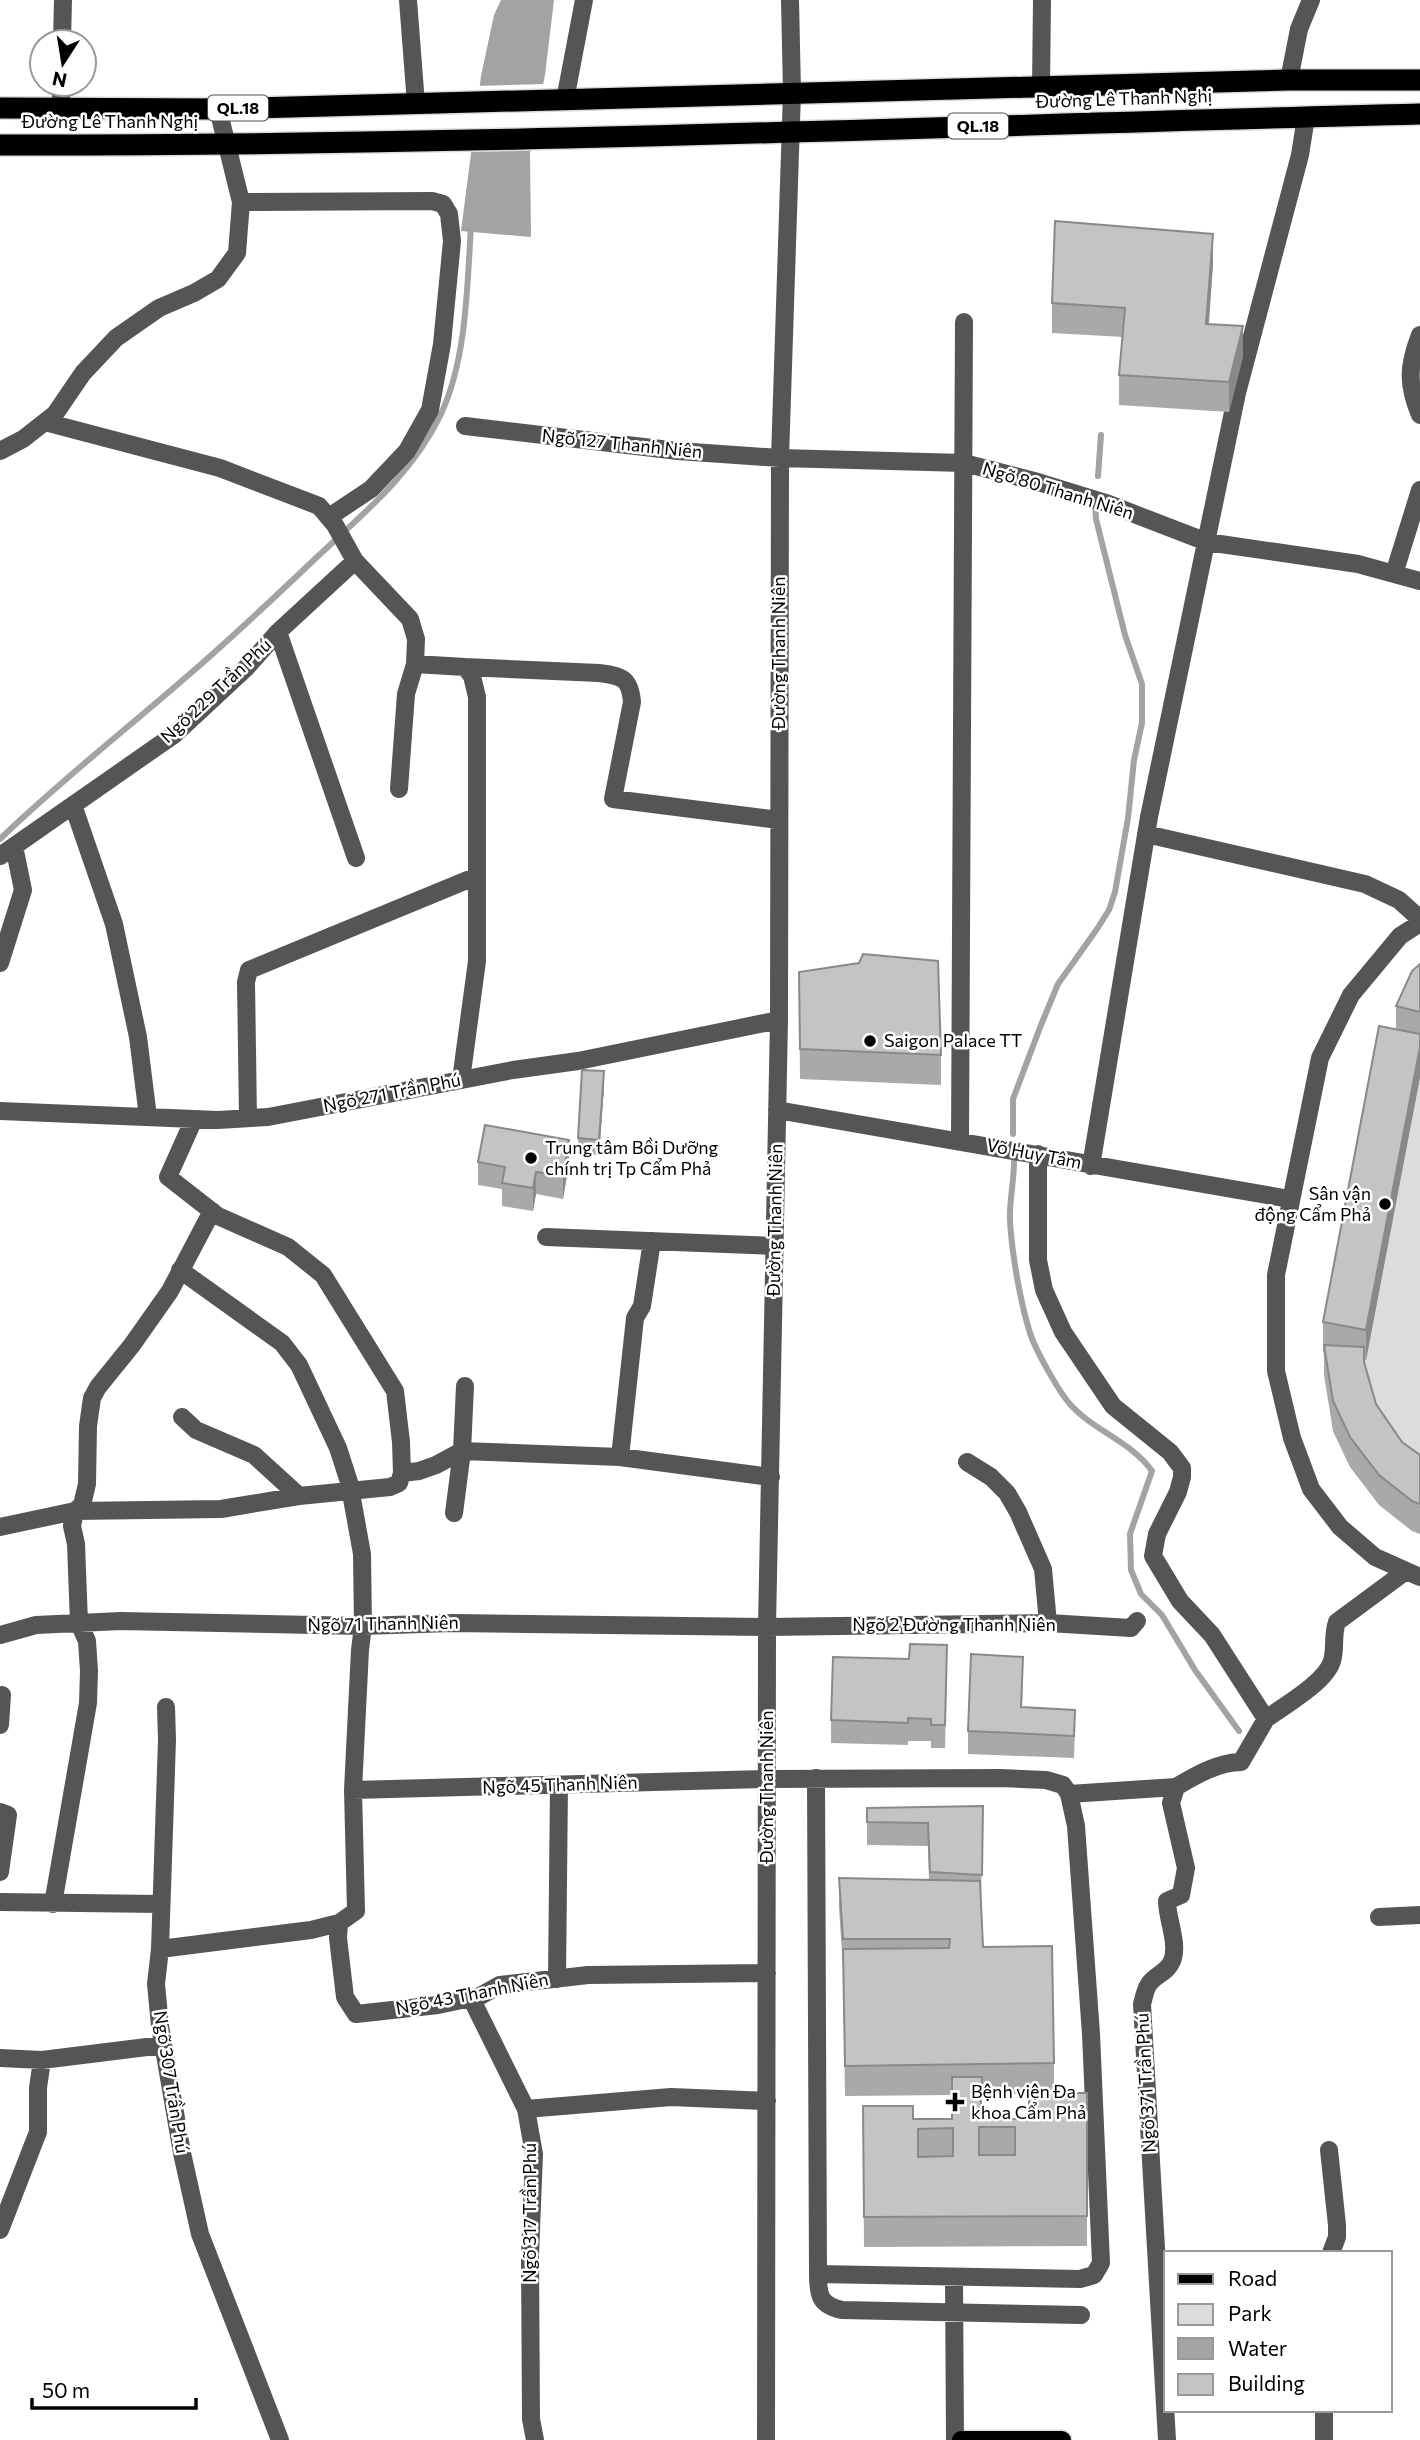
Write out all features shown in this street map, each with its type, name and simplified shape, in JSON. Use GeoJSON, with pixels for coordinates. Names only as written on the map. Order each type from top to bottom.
{"type":"FeatureCollection","features":[{"type":"Feature","properties":{"kind":"highway","name":"Đường Lê Thanh Nghị"},"geometry":{"type":"LineString","coordinates":[[0,108],[218,108],[475,103],[792,92],[1289,80],[1420,80]]}},
{"type":"Feature","properties":{"kind":"highway","name":"Đường Lê Thanh Nghị"},"geometry":{"type":"LineString","coordinates":[[0,145],[228,145],[471,140],[1420,114]]}},
{"type":"Feature","properties":{"kind":"main road"},"geometry":{"type":"LineString","coordinates":[[961,2440],[1062,2440]]}},
{"type":"Feature","properties":{"kind":"street"},"geometry":{"type":"LineString","coordinates":[[62,28],[63,0]]}},
{"type":"Feature","properties":{"kind":"street"},"geometry":{"type":"LineString","coordinates":[[408,0],[416,104]]}},
{"type":"Feature","properties":{"kind":"street"},"geometry":{"type":"LineString","coordinates":[[565,100],[584,0]]}},
{"type":"Feature","properties":{"kind":"street","name":"Đường Thanh Niên"},"geometry":{"type":"LineString","coordinates":[[766,2440],[768,1627],[779,1020],[780,458],[792,92],[790,0]]}},
{"type":"Feature","properties":{"kind":"street"},"geometry":{"type":"LineString","coordinates":[[1041,87],[1042,0]]}},
{"type":"Feature","properties":{"kind":"street"},"geometry":{"type":"LineString","coordinates":[[1289,80],[1299,29],[1311,0]]}},
{"type":"Feature","properties":{"kind":"street"},"geometry":{"type":"LineString","coordinates":[[61,98],[61,109]]}},
{"type":"Feature","properties":{"kind":"street"},"geometry":{"type":"LineString","coordinates":[[0,451],[23,439],[55,414],[83,373],[116,338],[159,308],[218,279],[237,253],[241,202],[218,108]]}},
{"type":"Feature","properties":{"kind":"street"},"geometry":{"type":"LineString","coordinates":[[1091,1166],[1146,834],[1237,393],[1300,155],[1306,117]]}},
{"type":"Feature","properties":{"kind":"street"},"geometry":{"type":"LineString","coordinates":[[241,202],[432,201],[443,204],[449,214],[452,241],[442,344],[429,410],[407,451],[371,489],[332,521]]}},
{"type":"Feature","properties":{"kind":"street"},"geometry":{"type":"LineString","coordinates":[[960,1140],[964,322]]}},
{"type":"Feature","properties":{"kind":"street"},"geometry":{"type":"LineString","coordinates":[[1420,335],[1409,377],[1420,415]]}},
{"type":"Feature","properties":{"kind":"street"},"geometry":{"type":"LineString","coordinates":[[45,422],[220,468],[319,506],[332,521],[351,553],[410,619],[416,639],[415,664],[406,694],[399,789]]}},
{"type":"Feature","properties":{"kind":"street","name":"Ngõ 127 Thanh Niên"},"geometry":{"type":"LineString","coordinates":[[465,426],[678,452],[780,458]]}},
{"type":"Feature","properties":{"kind":"street","name":"Ngõ 80 Thanh Niên"},"geometry":{"type":"LineString","coordinates":[[780,458],[964,463],[1106,503],[1207,542],[1358,564],[1420,581]]}},
{"type":"Feature","properties":{"kind":"street"},"geometry":{"type":"LineString","coordinates":[[1394,575],[1420,491]]}},
{"type":"Feature","properties":{"kind":"street","name":"Ngõ 229 Trần Phú"},"geometry":{"type":"LineString","coordinates":[[7,851],[174,734],[245,669],[351,553]]}},
{"type":"Feature","properties":{"kind":"street"},"geometry":{"type":"LineString","coordinates":[[278,632],[356,858]]}},
{"type":"Feature","properties":{"kind":"street"},"geometry":{"type":"LineString","coordinates":[[415,664],[599,673],[626,680],[631,688],[632,702],[613,799],[779,820]]}},
{"type":"Feature","properties":{"kind":"street"},"geometry":{"type":"LineString","coordinates":[[461,1080],[477,961],[477,697],[472,676],[465,667]]}},
{"type":"Feature","properties":{"kind":"street"},"geometry":{"type":"LineString","coordinates":[[74,805],[114,924],[138,1037],[148,1117]]}},
{"type":"Feature","properties":{"kind":"street"},"geometry":{"type":"LineString","coordinates":[[1146,834],[1365,884],[1399,900],[1420,921],[1400,936],[1351,995],[1320,1058],[1276,1275],[1276,1371],[1292,1438],[1311,1489],[1340,1527],[1375,1557],[1413,1574]]}},
{"type":"Feature","properties":{"kind":"street"},"geometry":{"type":"LineString","coordinates":[[0,963],[23,890],[7,851]]}},
{"type":"Feature","properties":{"kind":"street"},"geometry":{"type":"LineString","coordinates":[[248,1118],[246,982],[249,970],[477,876]]}},
{"type":"Feature","properties":{"kind":"street","name":"Ngõ 271 Trần Phú"},"geometry":{"type":"LineString","coordinates":[[0,1111],[194,1119],[268,1117],[461,1080],[578,1061],[779,1020]]}},
{"type":"Feature","properties":{"kind":"street","name":"Võ Huy Tâm"},"geometry":{"type":"LineString","coordinates":[[777,1110],[1290,1199]]}},
{"type":"Feature","properties":{"kind":"street"},"geometry":{"type":"LineString","coordinates":[[0,1527],[75,1511],[242,1507],[299,1496],[390,1487],[399,1483],[402,1473],[395,1391],[323,1275],[288,1247],[218,1216],[168,1177],[194,1119]]}},
{"type":"Feature","properties":{"kind":"street"},"geometry":{"type":"LineString","coordinates":[[1038,1154],[1038,1260],[1044,1290],[1063,1332],[1113,1406],[1170,1452],[1182,1468],[1178,1492],[1157,1534],[1153,1556],[1180,1601],[1212,1635],[1266,1719]]}},
{"type":"Feature","properties":{"kind":"street"},"geometry":{"type":"LineString","coordinates":[[53,1904],[88,1703],[87,1641],[79,1623],[76,1545],[72,1526],[75,1511],[82,1505],[88,1484],[88,1426],[92,1398],[170,1292],[212,1211]]}},
{"type":"Feature","properties":{"kind":"street"},"geometry":{"type":"LineString","coordinates":[[546,1237],[775,1245]]}},
{"type":"Feature","properties":{"kind":"street"},"geometry":{"type":"LineString","coordinates":[[620,1457],[635,1318],[642,1306],[652,1241]]}},
{"type":"Feature","properties":{"kind":"street"},"geometry":{"type":"LineString","coordinates":[[160,1949],[311,1930],[338,1923],[356,1912],[352,1790],[363,1626],[362,1553],[349,1482],[338,1448],[299,1365],[282,1343],[180,1270]]}},
{"type":"Feature","properties":{"kind":"street"},"geometry":{"type":"LineString","coordinates":[[454,1513],[462,1451],[465,1386]]}},
{"type":"Feature","properties":{"kind":"street"},"geometry":{"type":"LineString","coordinates":[[182,1418],[196,1430],[254,1455],[299,1496]]}},
{"type":"Feature","properties":{"kind":"street"},"geometry":{"type":"LineString","coordinates":[[402,1473],[436,1465],[462,1451],[620,1457],[771,1476]]}},
{"type":"Feature","properties":{"kind":"street"},"geometry":{"type":"LineString","coordinates":[[967,1462],[991,1477],[1007,1493],[1018,1512],[1043,1569],[1048,1623]]}},
{"type":"Feature","properties":{"kind":"street"},"geometry":{"type":"LineString","coordinates":[[818,2274],[1080,2279],[1094,2275],[1101,2263],[1090,2020],[1076,1826],[1069,1794],[1176,1787],[1199,1773],[1232,1762],[1241,1762],[1266,1719],[1327,1672],[1334,1654],[1333,1633],[1337,1622],[1413,1574]]}},
{"type":"Feature","properties":{"kind":"street","name":"Ngõ 71 Thanh Niên"},"geometry":{"type":"LineString","coordinates":[[0,1634],[36,1625],[121,1621],[363,1626],[452,1623],[768,1627]]}},
{"type":"Feature","properties":{"kind":"street","name":"Ngõ 2 Đường Thanh Niên"},"geometry":{"type":"LineString","coordinates":[[768,1627],[1048,1623],[1131,1628],[1137,1621]]}},
{"type":"Feature","properties":{"kind":"street"},"geometry":{"type":"LineString","coordinates":[[0,1725],[2,1695]]}},
{"type":"Feature","properties":{"kind":"street","name":"Ngõ 307 Trần Phú"},"geometry":{"type":"LineString","coordinates":[[166,1707],[160,1949],[156,1984],[163,2045],[181,2153],[200,2234],[281,2440]]}},
{"type":"Feature","properties":{"kind":"street"},"geometry":{"type":"LineString","coordinates":[[816,1778],[818,2274],[821,2299],[830,2307],[842,2310],[1081,2315]]}},
{"type":"Feature","properties":{"kind":"street","name":"Ngõ 45 Thanh Niên"},"geometry":{"type":"LineString","coordinates":[[352,1790],[816,1778],[1046,1780],[1063,1785],[1069,1794]]}},
{"type":"Feature","properties":{"kind":"street"},"geometry":{"type":"LineString","coordinates":[[557,1979],[559,1785]]}},
{"type":"Feature","properties":{"kind":"street","name":"Ngõ 371 Trần Phú"},"geometry":{"type":"LineString","coordinates":[[1164,2388],[1142,2004],[1147,1985],[1166,1971],[1173,1959],[1167,1901],[1181,1895],[1185,1868],[1171,1803],[1176,1787]]}},
{"type":"Feature","properties":{"kind":"street"},"geometry":{"type":"LineString","coordinates":[[0,1812],[8,1815],[0,1872]]}},
{"type":"Feature","properties":{"kind":"street"},"geometry":{"type":"LineString","coordinates":[[0,1902],[160,1904]]}},
{"type":"Feature","properties":{"kind":"street"},"geometry":{"type":"LineString","coordinates":[[1379,1917],[1420,1915]]}},
{"type":"Feature","properties":{"kind":"street","name":"Ngõ 43 Thanh Niên"},"geometry":{"type":"LineString","coordinates":[[338,1923],[345,1997],[356,2014],[438,2005],[480,1996],[500,1985],[588,1975],[767,1973]]}},
{"type":"Feature","properties":{"kind":"street","name":"Ngõ 317 Trần Phú"},"geometry":{"type":"LineString","coordinates":[[471,1998],[526,2109],[534,2154],[530,2255],[531,2419],[535,2440]]}},
{"type":"Feature","properties":{"kind":"street"},"geometry":{"type":"LineString","coordinates":[[0,2059],[42,2060],[163,2045]]}},
{"type":"Feature","properties":{"kind":"street"},"geometry":{"type":"LineString","coordinates":[[0,2230],[38,2132],[38,2088],[42,2060]]}},
{"type":"Feature","properties":{"kind":"street"},"geometry":{"type":"LineString","coordinates":[[526,2109],[671,2097],[767,2101]]}},
{"type":"Feature","properties":{"kind":"street"},"geometry":{"type":"LineString","coordinates":[[1329,2150],[1337,2225],[1337,2237],[1332,2251]]}},
{"type":"Feature","properties":{"kind":"street"},"geometry":{"type":"LineString","coordinates":[[954,2277],[956,2440]]}},
{"type":"Feature","properties":{"kind":"street","name":"Ngõ 371 Trần Phú"},"geometry":{"type":"LineString","coordinates":[[1165,2412],[1167,2440]]}},
{"type":"Feature","properties":{"kind":"street"},"geometry":{"type":"LineString","coordinates":[[1324,2412],[1324,2440]]}},
{"type":"Feature","properties":{"kind":"green space","name":"Sân vận động Cẩm Phả"},"geometry":{"type":"Polygon","coordinates":[[[1420,994],[1420,1534],[1350,1467],[1333,1431],[1323,1352],[1379,1056],[1420,994]]]}},
{"type":"Feature","properties":{"kind":"water"},"geometry":{"type":"Polygon","coordinates":[[[501,0],[554,0],[545,75],[530,153],[531,237],[461,231],[481,76],[494,15],[501,0]]]}},
{"type":"Feature","properties":{"kind":"pier"},"geometry":{"type":"Polygon","coordinates":[[[545,84],[533,150],[469,152],[477,86],[545,84]]]}},
{"type":"Feature","properties":{"kind":"building"},"geometry":{"type":"Polygon","coordinates":[[[1055,221],[1213,234],[1206,324],[1243,326],[1229,382],[1119,375],[1125,308],[1052,303],[1055,221]]]}},
{"type":"Feature","properties":{"kind":"building","name":"Saigon Palace TT"},"geometry":{"type":"Polygon","coordinates":[[[863,954],[938,961],[941,1055],[800,1049],[799,972],[859,963],[863,954]]]}},
{"type":"Feature","properties":{"kind":"building"},"geometry":{"type":"Polygon","coordinates":[[[1420,964],[1420,1012],[1396,1006],[1412,971],[1420,964]]]}},
{"type":"Feature","properties":{"kind":"building"},"geometry":{"type":"Polygon","coordinates":[[[1379,1026],[1420,1034],[1420,1047],[1366,1330],[1323,1322],[1379,1026]]]}},
{"type":"Feature","properties":{"kind":"building"},"geometry":{"type":"Polygon","coordinates":[[[582,1070],[604,1071],[599,1140],[578,1138],[582,1070]]]}},
{"type":"Feature","properties":{"kind":"building"},"geometry":{"type":"Polygon","coordinates":[[[485,1125],[569,1140],[563,1176],[536,1172],[533,1188],[502,1183],[505,1167],[478,1162],[485,1125]]]}},
{"type":"Feature","properties":{"kind":"building"},"geometry":{"type":"Polygon","coordinates":[[[1324,1345],[1364,1347],[1364,1362],[1376,1404],[1402,1442],[1420,1455],[1420,1504],[1412,1501],[1379,1475],[1350,1437],[1333,1401],[1324,1345]]]}},
{"type":"Feature","properties":{"kind":"building"},"geometry":{"type":"Polygon","coordinates":[[[910,1644],[947,1645],[945,1725],[931,1725],[931,1719],[908,1718],[908,1723],[831,1720],[833,1657],[909,1659],[910,1644]]]}},
{"type":"Feature","properties":{"kind":"building"},"geometry":{"type":"Polygon","coordinates":[[[971,1654],[1023,1657],[1021,1707],[1075,1710],[1074,1736],[968,1731],[971,1654]]]}},
{"type":"Feature","properties":{"kind":"building"},"geometry":{"type":"Polygon","coordinates":[[[983,1806],[982,1875],[930,1872],[928,1823],[867,1822],[867,1808],[983,1806]]]}},
{"type":"Feature","properties":{"kind":"building"},"geometry":{"type":"Polygon","coordinates":[[[839,1878],[980,1881],[983,1947],[1052,1946],[1054,2063],[845,2066],[843,1949],[949,1948],[950,1939],[843,1939],[839,1878]]]}},
{"type":"Feature","properties":{"kind":"building"},"geometry":{"type":"Polygon","coordinates":[[[952,2077],[982,2077],[980,2119],[1029,2119],[1029,2093],[1087,2093],[1087,2216],[864,2217],[863,2106],[913,2106],[913,2119],[952,2119],[952,2077]],[[979,2127],[979,2155],[1015,2155],[1015,2127],[979,2127]],[[953,2128],[918,2129],[918,2157],[953,2156],[953,2128]]]}},
{"type":"Feature","properties":{"kind":"waterway"},"geometry":{"type":"LineString","coordinates":[[0,839],[255,615],[369,508],[417,455],[441,414],[456,369],[467,297],[471,226]]}},
{"type":"Feature","properties":{"kind":"waterway"},"geometry":{"type":"LineString","coordinates":[[1098,476],[1101,435]]}},
{"type":"Feature","properties":{"kind":"waterway"},"geometry":{"type":"LineString","coordinates":[[1013,1134],[1013,1099],[1058,984],[1109,910],[1115,892],[1142,723],[1142,684],[1125,635],[1096,519],[1095,503]]}},
{"type":"Feature","properties":{"kind":"waterway"},"geometry":{"type":"LineString","coordinates":[[1014,1162],[1011,1234],[1020,1292],[1033,1340],[1069,1403],[1089,1421],[1134,1452],[1152,1471],[1130,1534],[1131,1570],[1141,1594],[1162,1615],[1195,1670],[1239,1731]]}},
{"type":"Feature","properties":{"kind":"place","name":"Saigon Palace TT"},"geometry":{"type":"Point","coordinates":[870,1041]}},
{"type":"Feature","properties":{"kind":"place","name":"Trung tâm Bồi Dưỡng chính trị Tp Cẩm Phả"},"geometry":{"type":"Point","coordinates":[531,1158]}},
{"type":"Feature","properties":{"kind":"place","name":"Sân vận động Cẩm Phả"},"geometry":{"type":"Point","coordinates":[1385,1204]}},
{"type":"Feature","properties":{"kind":"place","name":"Bệnh viện Đa khoa Cẩm Phả"},"geometry":{"type":"Point","coordinates":[955,2102]}}]}
